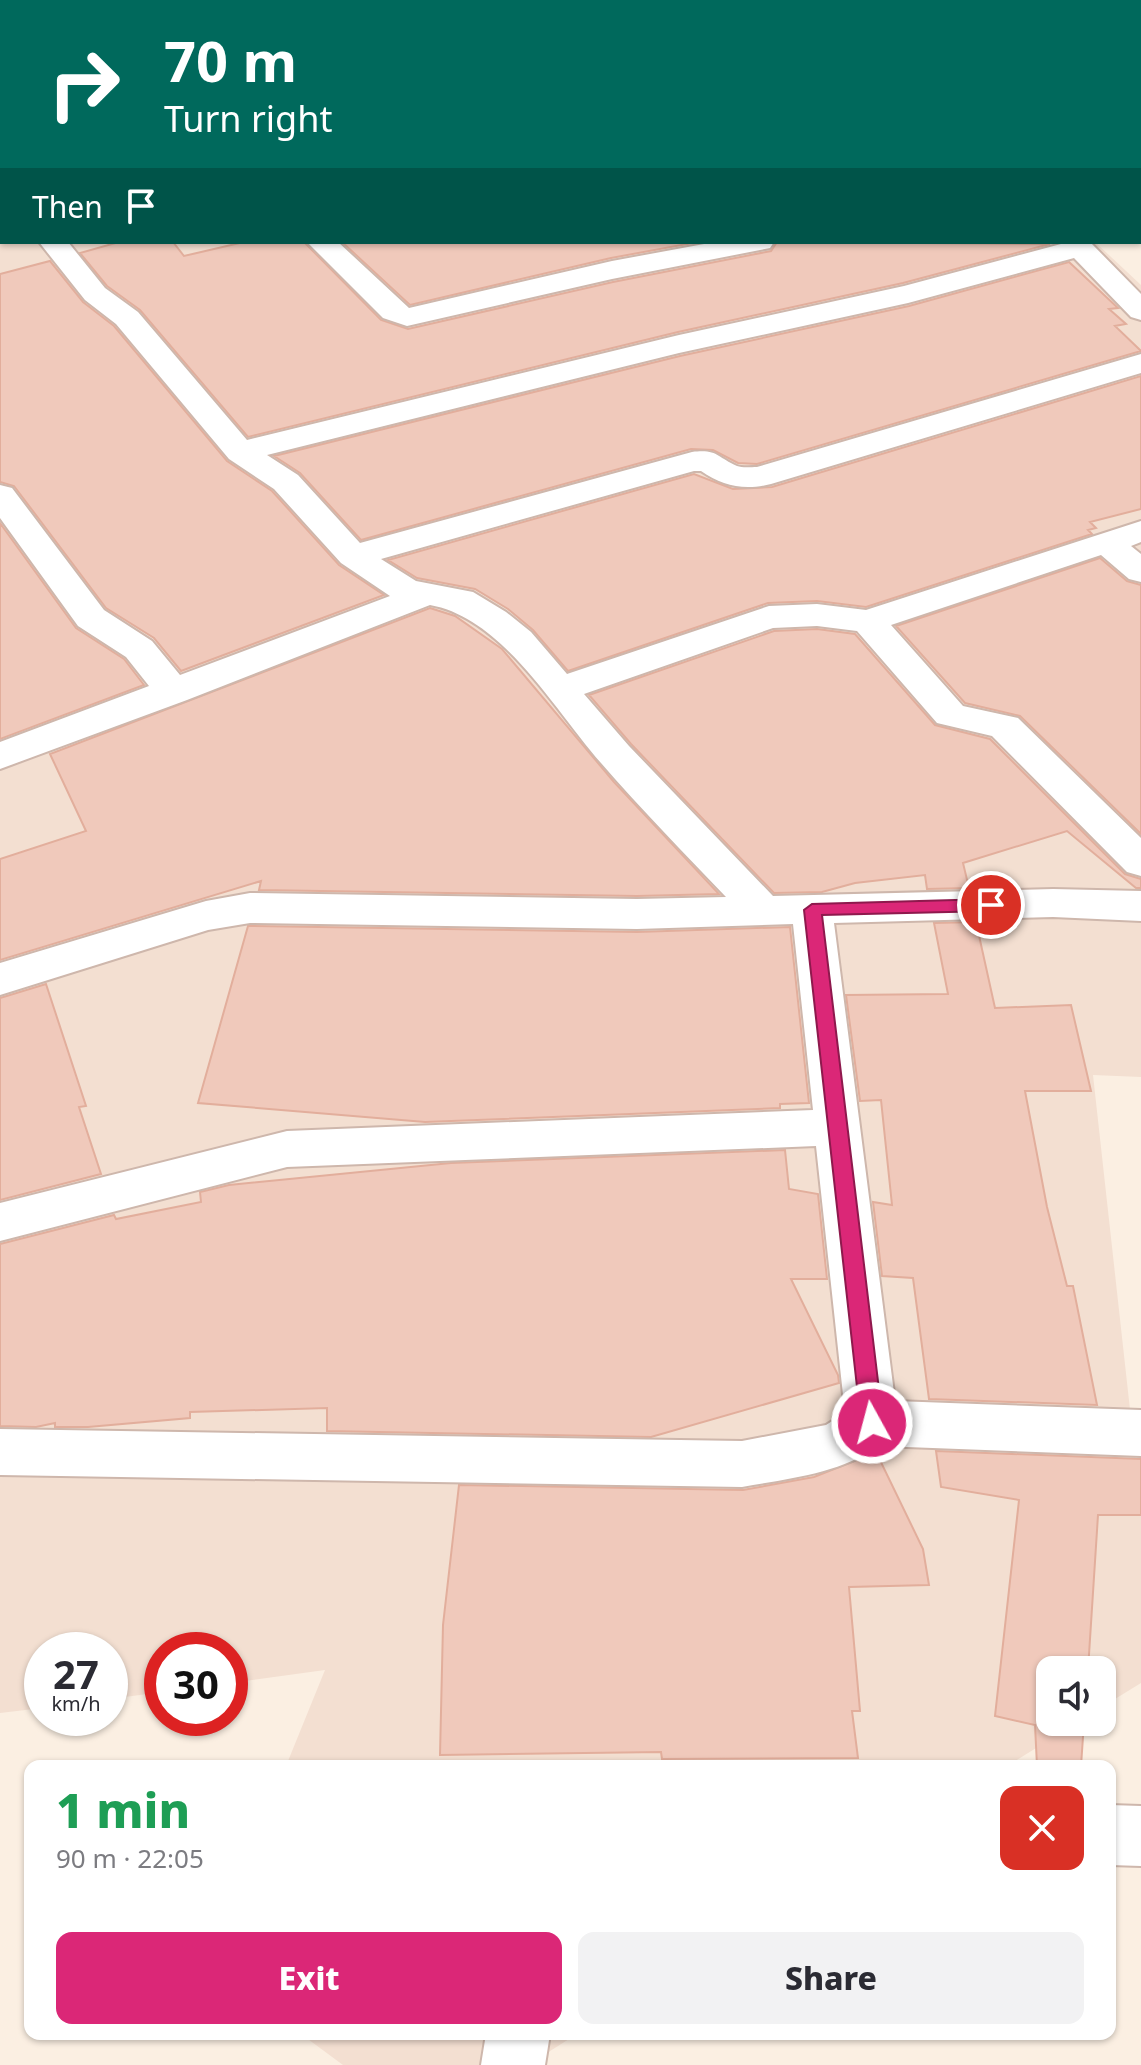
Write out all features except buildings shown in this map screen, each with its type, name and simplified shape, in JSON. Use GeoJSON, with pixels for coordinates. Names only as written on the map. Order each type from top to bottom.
{"type":"FeatureCollection","features":[{"type":"Feature","properties":{"kind":"street"},"geometry":{"type":"LineString","coordinates":[[55,244],[95,294],[127,318],[240,452],[286,482],[353,556],[405,590],[460,600],[518,640],[615,755],[763,911]]}},
{"type":"Feature","properties":{"kind":"street"},"geometry":{"type":"LineString","coordinates":[[323,244],[364,280],[393,312],[407,317],[612,270],[749,244]]}},
{"type":"Feature","properties":{"kind":"street"},"geometry":{"type":"LineString","coordinates":[[240,452],[679,344],[908,294],[1077,245],[1141,311]]}},
{"type":"Feature","properties":{"kind":"street"},"geometry":{"type":"LineString","coordinates":[[353,556],[692,462],[707,460],[730,476],[759,477],[1141,363]]}},
{"type":"Feature","properties":{"kind":"street"},"geometry":{"type":"LineString","coordinates":[[0,495],[91,618],[139,649],[174,692]]}},
{"type":"Feature","properties":{"kind":"street"},"geometry":{"type":"LineString","coordinates":[[560,689],[769,617],[817,615],[868,621],[1141,531]]}},
{"type":"Feature","properties":{"kind":"street"},"geometry":{"type":"LineString","coordinates":[[1106,542],[1141,572]]}},
{"type":"Feature","properties":{"kind":"street"},"geometry":{"type":"LineString","coordinates":[[0,756],[430,593]]}},
{"type":"Feature","properties":{"kind":"street"},"geometry":{"type":"LineString","coordinates":[[868,621],[950,715],[1005,727],[1141,862]]}},
{"type":"Feature","properties":{"kind":"street"},"geometry":{"type":"LineString","coordinates":[[0,979],[206,916],[250,908],[577,914],[1053,903],[1141,906]]}},
{"type":"Feature","properties":{"kind":"street"},"geometry":{"type":"LineString","coordinates":[[812,910],[872,1423]]}},
{"type":"Feature","properties":{"kind":"street"},"geometry":{"type":"LineString","coordinates":[[0,1222],[287,1149],[838,1127]]}},
{"type":"Feature","properties":{"kind":"street"},"geometry":{"type":"LineString","coordinates":[[0,1452],[742,1464],[837,1446],[872,1423],[1141,1433]]}},
{"type":"Feature","properties":{"kind":"street"},"geometry":{"type":"LineString","coordinates":[[1116,1835],[1141,1836]]}},
{"type":"Feature","properties":{"kind":"street"},"geometry":{"type":"LineString","coordinates":[[513,2065],[517,2040]]}},
{"type":"Feature","properties":{"kind":"shaded area"},"geometry":{"type":"Polygon","coordinates":[[[0,244],[1097,244],[1141,285],[1141,1077],[1093,1075],[1141,1509],[1141,1683],[1116,1698],[1116,1656],[1036,1656],[1036,1736],[1055,1736],[1017,1760],[288,1760],[325,1670],[248,1681],[248,1632],[144,1632],[144,1694],[128,1697],[128,1632],[24,1632],[24,1710],[0,1713],[0,244]]]}},
{"type":"Feature","properties":{"kind":"shaded area"},"geometry":{"type":"Polygon","coordinates":[[[309,2040],[568,2040],[528,2065],[343,2065],[309,2040]]]}},
{"type":"Feature","properties":{"kind":"route"},"geometry":{"type":"LineString","coordinates":[[872,1423],[812,910],[991,905]]}}]}
